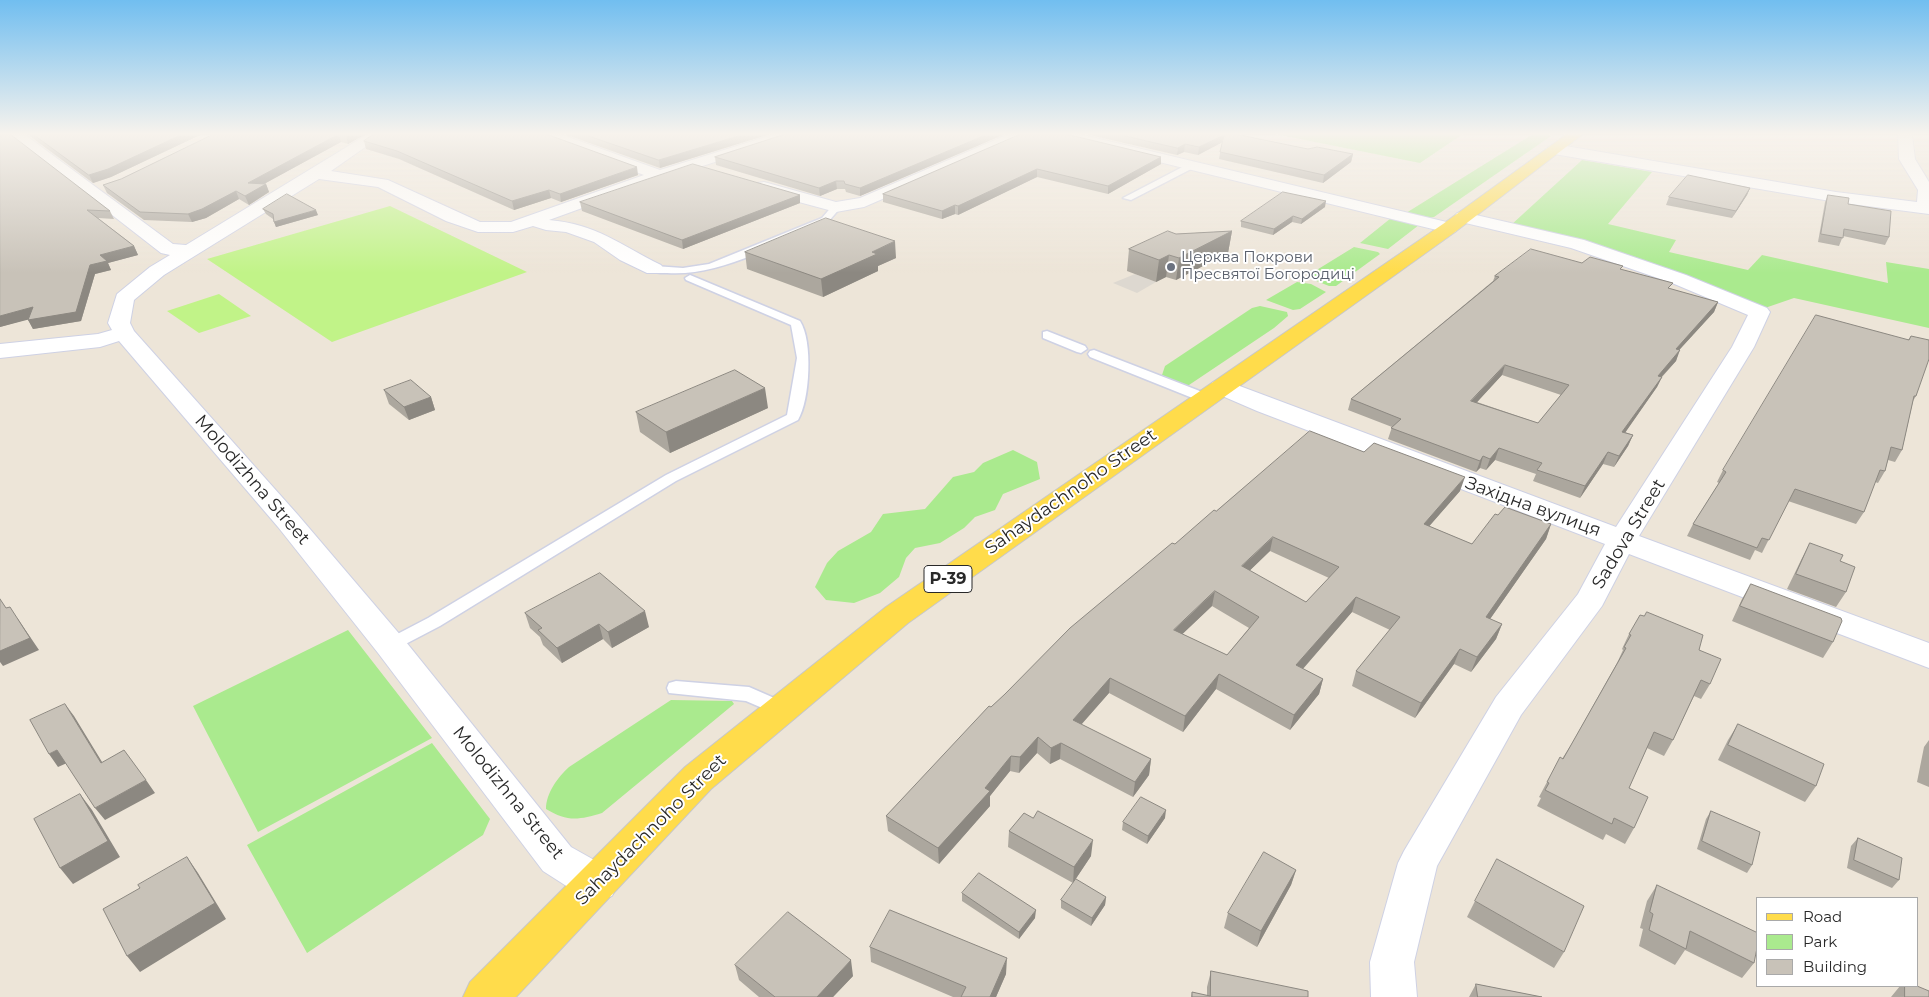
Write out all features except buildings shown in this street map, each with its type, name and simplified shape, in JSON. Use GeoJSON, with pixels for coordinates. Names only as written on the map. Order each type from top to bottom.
{"type":"FeatureCollection","features":[{"type":"Feature","properties":{"kind":"main road","name":"Р-39"},"geometry":{"type":"LineString","coordinates":[[1457,221],[1512,181]]}},
{"type":"Feature","properties":{"kind":"main road","name":"Sahaydachnoho Street"},"geometry":{"type":"LineString","coordinates":[[486,997],[698,778],[897,615],[1457,221]]}},
{"type":"Feature","properties":{"kind":"street"},"geometry":{"type":"LineString","coordinates":[[77,181],[168,249],[186,251]]}},
{"type":"Feature","properties":{"kind":"street"},"geometry":{"type":"LineString","coordinates":[[0,351],[100,340],[124,333],[119,323],[124,298],[134,288],[186,251],[305,181]]}},
{"type":"Feature","properties":{"kind":"street"},"geometry":{"type":"LineString","coordinates":[[364,181],[382,183],[452,218],[478,227],[513,228],[556,210],[643,181]]}},
{"type":"Feature","properties":{"kind":"street"},"geometry":{"type":"LineString","coordinates":[[746,181],[830,206],[864,202],[913,181]]}},
{"type":"Feature","properties":{"kind":"street"},"geometry":{"type":"LineString","coordinates":[[1265,181],[1457,221]]}},
{"type":"Feature","properties":{"kind":"street"},"geometry":{"type":"LineString","coordinates":[[1744,181],[1904,207],[1928,213],[1926,190],[1920,181]]}},
{"type":"Feature","properties":{"kind":"street"},"geometry":{"type":"LineString","coordinates":[[91,191],[112,185]]}},
{"type":"Feature","properties":{"kind":"street"},"geometry":{"type":"LineString","coordinates":[[535,220],[546,225],[569,227],[600,238],[627,256],[654,269]]}},
{"type":"Feature","properties":{"kind":"street","name":"Sadova Street"},"geometry":{"type":"LineString","coordinates":[[1394,997],[1392,962],[1418,863],[1508,706],[1591,599],[1622,540],[1672,463],[1743,346],[1760,312],[1626,260],[1577,244],[1504,227],[1457,221]]}},
{"type":"Feature","properties":{"kind":"street","name":"Molodizhna Street"},"geometry":{"type":"LineString","coordinates":[[124,333],[288,521],[390,645],[557,858],[596,883]]}},
{"type":"Feature","properties":{"kind":"street","name":"Західна вулиця"},"geometry":{"type":"LineString","coordinates":[[1213,393],[1266,406],[1929,656]]}},
{"type":"Feature","properties":{"kind":"lane"},"geometry":{"type":"LineString","coordinates":[[1128,198],[1162,181]]}},
{"type":"Feature","properties":{"kind":"lane"},"geometry":{"type":"LineString","coordinates":[[654,269],[683,272],[711,267],[825,220],[830,206]]}},
{"type":"Feature","properties":{"kind":"lane"},"geometry":{"type":"LineString","coordinates":[[390,645],[434,622],[671,478],[793,417],[802,374],[800,332],[796,323],[690,278]]}},
{"type":"Feature","properties":{"kind":"lane"},"geometry":{"type":"LineString","coordinates":[[1047,335],[1081,349]]}},
{"type":"Feature","properties":{"kind":"lane"},"geometry":{"type":"LineString","coordinates":[[1094,354],[1213,393]]}},
{"type":"Feature","properties":{"kind":"lane"},"geometry":{"type":"LineString","coordinates":[[676,688],[749,694],[781,709]]}},
{"type":"Feature","properties":{"kind":"green space"},"geometry":{"type":"Polygon","coordinates":[[[1458,181],[1487,181],[1434,217],[1428,218],[1406,213],[1458,181]]]}},
{"type":"Feature","properties":{"kind":"green space"},"geometry":{"type":"Polygon","coordinates":[[[1560,181],[1645,181],[1608,224],[1676,240],[1669,252],[1748,270],[1762,255],[1888,283],[1886,262],[1929,269],[1929,328],[1794,298],[1762,309],[1657,265],[1590,244],[1511,225],[1560,181]]]}},
{"type":"Feature","properties":{"kind":"green space"},"geometry":{"type":"Polygon","coordinates":[[[390,206],[527,272],[332,342],[207,259],[390,206]]]}},
{"type":"Feature","properties":{"kind":"green space"},"geometry":{"type":"Polygon","coordinates":[[[1391,218],[1419,225],[1388,249],[1360,243],[1391,218]]]}},
{"type":"Feature","properties":{"kind":"green space"},"geometry":{"type":"Polygon","coordinates":[[[1354,247],[1380,254],[1336,286],[1329,286],[1314,280],[1312,274],[1315,271],[1354,247]]]}},
{"type":"Feature","properties":{"kind":"green space"},"geometry":{"type":"Polygon","coordinates":[[[1297,282],[1311,284],[1326,292],[1300,309],[1293,310],[1266,300],[1297,282]]]}},
{"type":"Feature","properties":{"kind":"green space"},"geometry":{"type":"Polygon","coordinates":[[[219,294],[251,316],[199,333],[167,311],[219,294]]]}},
{"type":"Feature","properties":{"kind":"green space"},"geometry":{"type":"Polygon","coordinates":[[[1260,306],[1287,312],[1288,316],[1274,328],[1189,385],[1183,385],[1162,375],[1165,366],[1252,308],[1260,306]]]}},
{"type":"Feature","properties":{"kind":"green space"},"geometry":{"type":"Polygon","coordinates":[[[1013,450],[1037,462],[1040,479],[1003,494],[995,510],[975,517],[964,528],[940,543],[915,548],[906,558],[899,577],[880,593],[854,603],[826,600],[815,587],[827,563],[838,551],[871,532],[883,514],[925,509],[953,477],[974,472],[983,463],[1013,450]]]}},
{"type":"Feature","properties":{"kind":"green space"},"geometry":{"type":"Polygon","coordinates":[[[348,630],[432,738],[258,832],[193,706],[348,630]]]}},
{"type":"Feature","properties":{"kind":"green space"},"geometry":{"type":"Polygon","coordinates":[[[671,700],[732,701],[734,704],[602,813],[573,819],[560,816],[546,809],[548,797],[553,786],[569,767],[671,700]]]}},
{"type":"Feature","properties":{"kind":"green space"},"geometry":{"type":"Polygon","coordinates":[[[432,743],[490,819],[483,835],[307,953],[247,845],[432,743]]]}},
{"type":"Feature","properties":{"kind":"shaded area"},"geometry":{"type":"Polygon","coordinates":[[[1135,274],[1156,282],[1137,293],[1113,283],[1135,274]]]}},
{"type":"Feature","properties":{"kind":"place","name":"Церква Покрови Пресвятої Богородиці"},"geometry":{"type":"Point","coordinates":[1171,267]}}]}
